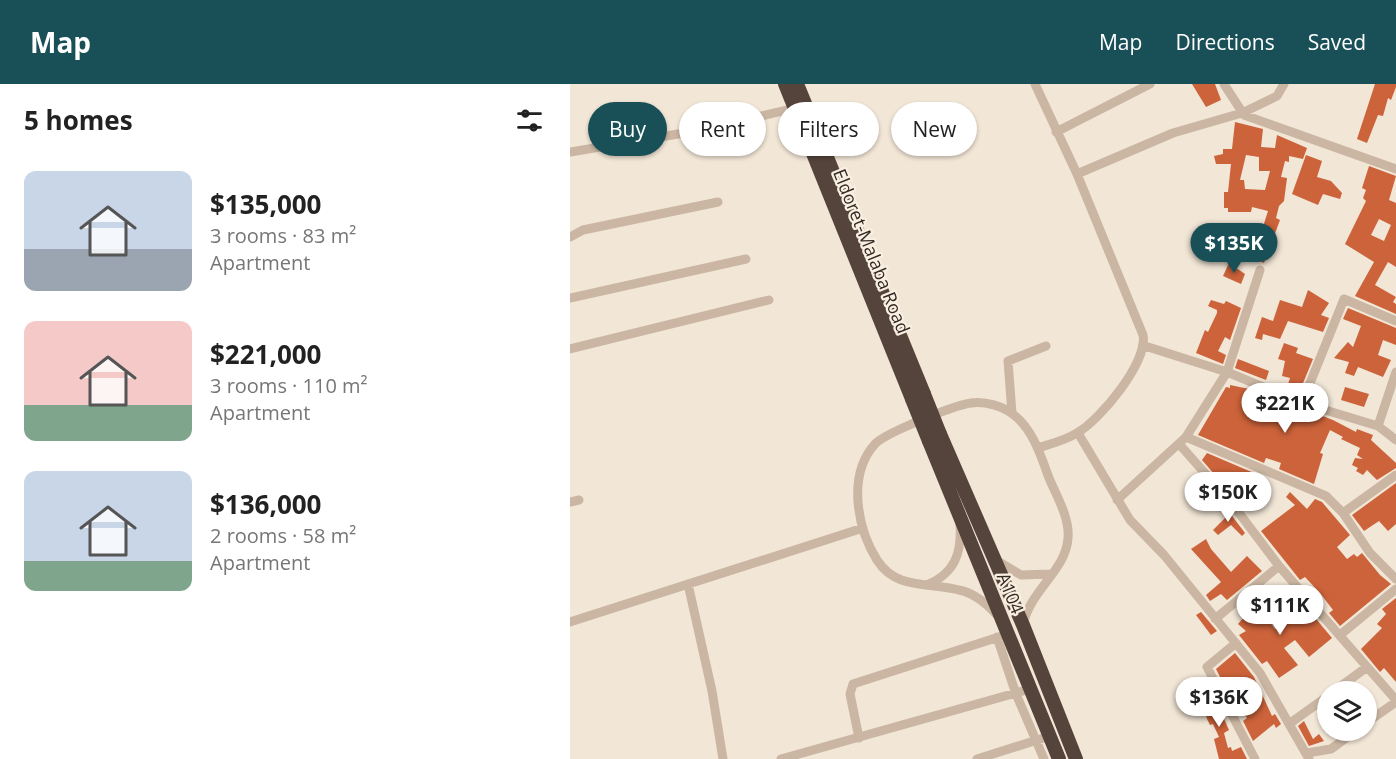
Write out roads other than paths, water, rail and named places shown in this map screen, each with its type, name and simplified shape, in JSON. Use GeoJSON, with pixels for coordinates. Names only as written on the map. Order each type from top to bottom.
{"type":"FeatureCollection","features":[{"type":"Feature","properties":{"kind":"highway","name":"Eldoret-Malaba Road"},"geometry":{"type":"LineString","coordinates":[[785,84],[792,102]]}},
{"type":"Feature","properties":{"kind":"highway","name":"Eldoret-Malaba Road"},"geometry":{"type":"LineString","coordinates":[[797,84],[918,397]]}},
{"type":"Feature","properties":{"kind":"highway","name":"Eldoret-Malaba Road"},"geometry":{"type":"LineString","coordinates":[[815,156],[918,397]]}},
{"type":"Feature","properties":{"kind":"highway"},"geometry":{"type":"LineString","coordinates":[[918,397],[934,438],[994,559],[1023,625],[1076,759]]}},
{"type":"Feature","properties":{"kind":"highway","name":"A104"},"geometry":{"type":"LineString","coordinates":[[934,438],[960,516],[1002,620],[1003,636],[1030,689],[1043,739],[1059,759]]}},
{"type":"Feature","properties":{"kind":"street"},"geometry":{"type":"LineString","coordinates":[[1035,84],[1077,174],[1143,335],[1145,346],[1126,382],[1078,433],[1038,448]]}},
{"type":"Feature","properties":{"kind":"street"},"geometry":{"type":"LineString","coordinates":[[1056,132],[1150,84]]}},
{"type":"Feature","properties":{"kind":"street"},"geometry":{"type":"LineString","coordinates":[[1224,84],[1242,113],[1396,169]]}},
{"type":"Feature","properties":{"kind":"street"},"geometry":{"type":"LineString","coordinates":[[1077,174],[1173,133],[1242,113],[1277,96],[1284,84]]}},
{"type":"Feature","properties":{"kind":"street"},"geometry":{"type":"LineString","coordinates":[[570,152],[708,129],[778,112]]}},
{"type":"Feature","properties":{"kind":"street"},"geometry":{"type":"LineString","coordinates":[[570,237],[583,230],[718,202]]}},
{"type":"Feature","properties":{"kind":"street"},"geometry":{"type":"LineString","coordinates":[[570,298],[746,259]]}},
{"type":"Feature","properties":{"kind":"street"},"geometry":{"type":"LineString","coordinates":[[1117,500],[1183,441],[1227,372],[1260,270]]}},
{"type":"Feature","properties":{"kind":"street"},"geometry":{"type":"LineString","coordinates":[[570,349],[769,300]]}},
{"type":"Feature","properties":{"kind":"street"},"geometry":{"type":"LineString","coordinates":[[1302,403],[1344,300],[1396,321]]}},
{"type":"Feature","properties":{"kind":"street"},"geometry":{"type":"LineString","coordinates":[[1012,413],[1008,362],[1047,346]]}},
{"type":"Feature","properties":{"kind":"street"},"geometry":{"type":"LineString","coordinates":[[1145,346],[1227,372],[1302,403],[1378,426],[1396,440]]}},
{"type":"Feature","properties":{"kind":"street"},"geometry":{"type":"LineString","coordinates":[[1378,426],[1396,372]]}},
{"type":"Feature","properties":{"kind":"street"},"geometry":{"type":"LineString","coordinates":[[1002,620],[975,596],[959,590],[924,586],[898,579],[884,570],[872,552],[862,528],[858,505],[862,468],[876,443],[914,423],[971,403],[994,405],[1012,413],[1026,428],[1038,448],[1068,532],[1065,552],[1029,605],[1023,625]]}},
{"type":"Feature","properties":{"kind":"street"},"geometry":{"type":"LineString","coordinates":[[1078,433],[1130,520],[1164,555],[1260,673],[1308,756],[1331,749],[1342,741]]}},
{"type":"Feature","properties":{"kind":"street"},"geometry":{"type":"LineString","coordinates":[[1183,441],[1326,496],[1343,513],[1370,553],[1396,579]]}},
{"type":"Feature","properties":{"kind":"street"},"geometry":{"type":"LineString","coordinates":[[1183,441],[1279,566],[1396,701],[1377,715]]}},
{"type":"Feature","properties":{"kind":"street"},"geometry":{"type":"LineString","coordinates":[[1343,513],[1396,475]]}},
{"type":"Feature","properties":{"kind":"street"},"geometry":{"type":"LineString","coordinates":[[924,586],[941,578],[958,558],[960,516]]}},
{"type":"Feature","properties":{"kind":"street"},"geometry":{"type":"LineString","coordinates":[[570,622],[862,528]]}},
{"type":"Feature","properties":{"kind":"street"},"geometry":{"type":"LineString","coordinates":[[994,559],[1021,575],[1051,574]]}},
{"type":"Feature","properties":{"kind":"street"},"geometry":{"type":"LineString","coordinates":[[1215,619],[1279,566]]}},
{"type":"Feature","properties":{"kind":"street"},"geometry":{"type":"LineString","coordinates":[[688,584],[712,691],[723,759]]}},
{"type":"Feature","properties":{"kind":"street"},"geometry":{"type":"LineString","coordinates":[[1340,635],[1396,589]]}},
{"type":"Feature","properties":{"kind":"street"},"geometry":{"type":"LineString","coordinates":[[859,738],[850,694],[853,684],[1003,636],[1016,693],[1043,739],[1044,759]]}},
{"type":"Feature","properties":{"kind":"street"},"geometry":{"type":"LineString","coordinates":[[1236,643],[1207,667],[1255,759]]}},
{"type":"Feature","properties":{"kind":"street"},"geometry":{"type":"LineString","coordinates":[[1348,681],[1367,667]]}},
{"type":"Feature","properties":{"kind":"street"},"geometry":{"type":"LineString","coordinates":[[781,759],[1030,689]]}},
{"type":"Feature","properties":{"kind":"street"},"geometry":{"type":"LineString","coordinates":[[1289,724],[1317,704]]}},
{"type":"Feature","properties":{"kind":"street"},"geometry":{"type":"LineString","coordinates":[[977,759],[1043,739]]}}]}
